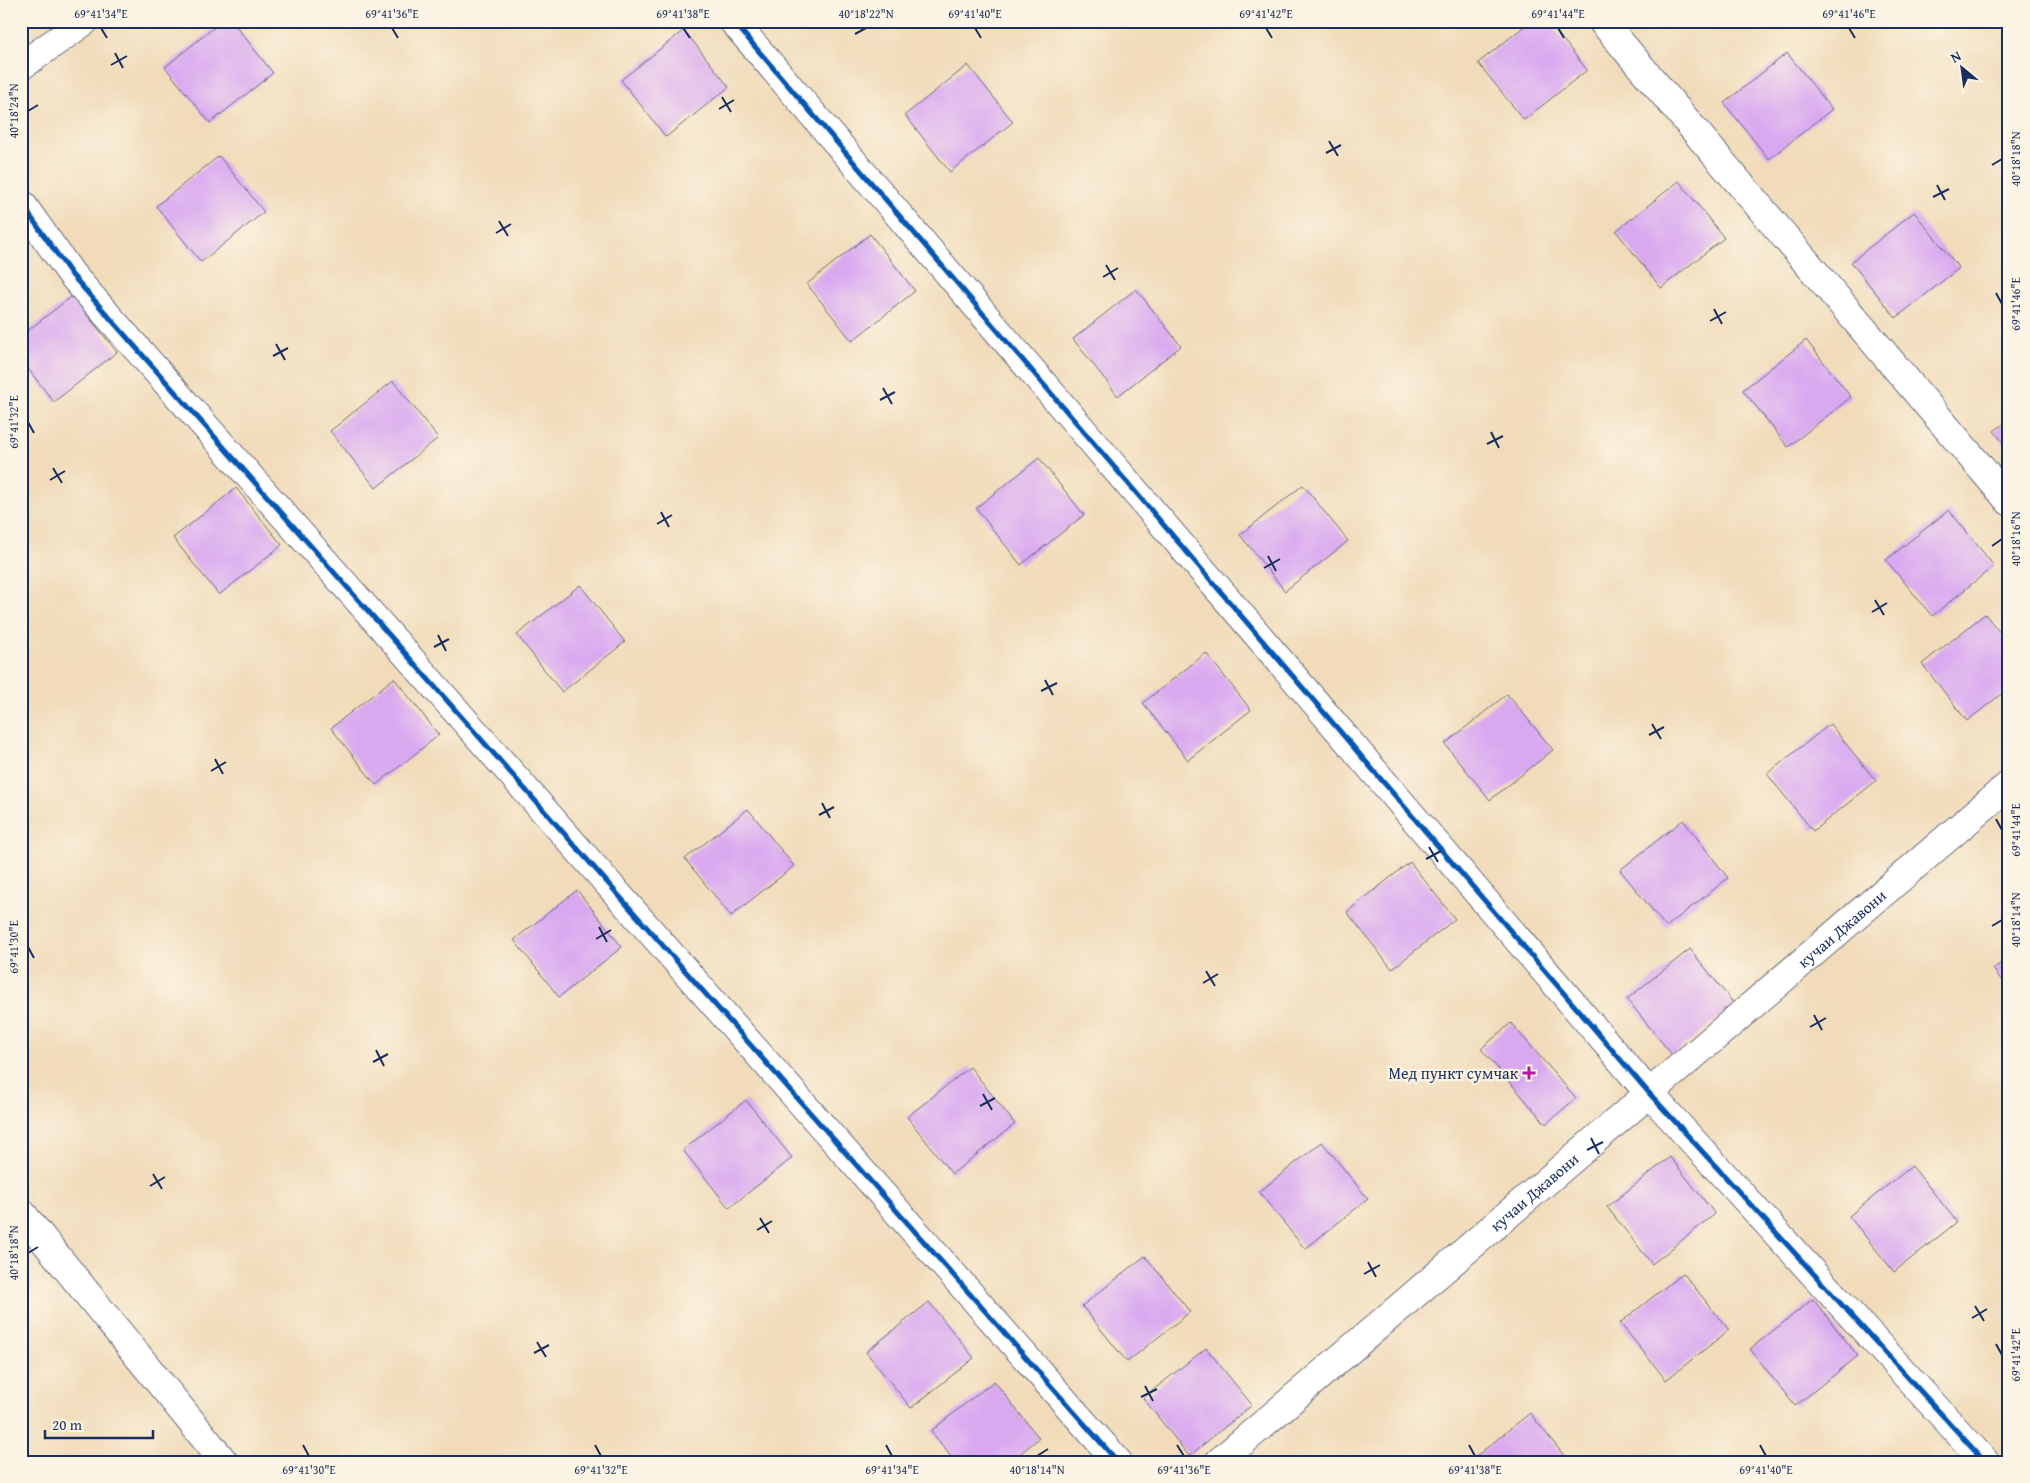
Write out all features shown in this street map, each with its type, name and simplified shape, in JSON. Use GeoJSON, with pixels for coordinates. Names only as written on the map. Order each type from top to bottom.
{"type":"FeatureCollection","features":[{"type":"Feature","properties":{"kind":"street"},"geometry":{"type":"LineString","coordinates":[[21,66],[85,21]]}},
{"type":"Feature","properties":{"kind":"street"},"geometry":{"type":"LineString","coordinates":[[733,21],[1649,1093],[1986,1462]]}},
{"type":"Feature","properties":{"kind":"street"},"geometry":{"type":"LineString","coordinates":[[1602,21],[2009,501]]}},
{"type":"Feature","properties":{"kind":"street"},"geometry":{"type":"LineString","coordinates":[[25,215],[78,283],[1118,1462]]}},
{"type":"Feature","properties":{"kind":"street","name":"кучаи Джавони"},"geometry":{"type":"LineString","coordinates":[[1219,1462],[2009,785]]}},
{"type":"Feature","properties":{"kind":"street"},"geometry":{"type":"LineString","coordinates":[[21,1212],[224,1462]]}},
{"type":"Feature","properties":{"kind":"building"},"geometry":{"type":"Polygon","coordinates":[[[222,21],[232,21],[273,73],[210,123],[165,67],[222,21]]]}},
{"type":"Feature","properties":{"kind":"building"},"geometry":{"type":"Polygon","coordinates":[[[1531,21],[1548,21],[1587,70],[1524,120],[1478,63],[1531,21]]]}},
{"type":"Feature","properties":{"kind":"building"},"geometry":{"type":"Polygon","coordinates":[[[684,30],[729,87],[666,137],[621,80],[684,30]]]}},
{"type":"Feature","properties":{"kind":"building"},"geometry":{"type":"Polygon","coordinates":[[[1787,53],[1832,109],[1769,159],[1724,103],[1787,53]]]}},
{"type":"Feature","properties":{"kind":"building"},"geometry":{"type":"Polygon","coordinates":[[[968,65],[1013,122],[950,172],[905,115],[968,65]]]}},
{"type":"Feature","properties":{"kind":"building"},"geometry":{"type":"Polygon","coordinates":[[[219,156],[264,212],[201,262],[156,206],[219,156]]]}},
{"type":"Feature","properties":{"kind":"building"},"geometry":{"type":"Polygon","coordinates":[[[1679,181],[1724,238],[1661,288],[1616,231],[1679,181]]]}},
{"type":"Feature","properties":{"kind":"building"},"geometry":{"type":"Polygon","coordinates":[[[1914,212],[1959,268],[1896,318],[1851,262],[1914,212]]]}},
{"type":"Feature","properties":{"kind":"building"},"geometry":{"type":"Polygon","coordinates":[[[870,234],[915,291],[852,341],[807,284],[870,234]]]}},
{"type":"Feature","properties":{"kind":"building"},"geometry":{"type":"Polygon","coordinates":[[[1136,289],[1181,346],[1118,396],[1073,339],[1136,289]]]}},
{"type":"Feature","properties":{"kind":"building"},"geometry":{"type":"Polygon","coordinates":[[[72,296],[117,352],[54,402],[21,360],[21,336],[72,296]]]}},
{"type":"Feature","properties":{"kind":"building"},"geometry":{"type":"Polygon","coordinates":[[[1806,340],[1851,397],[1788,447],[1743,390],[1806,340]]]}},
{"type":"Feature","properties":{"kind":"building"},"geometry":{"type":"Polygon","coordinates":[[[393,381],[438,438],[376,488],[330,431],[393,381]]]}},
{"type":"Feature","properties":{"kind":"building"},"geometry":{"type":"Polygon","coordinates":[[[2009,420],[2009,450],[1994,431],[2009,420]]]}},
{"type":"Feature","properties":{"kind":"building"},"geometry":{"type":"Polygon","coordinates":[[[1039,458],[1084,515],[1021,565],[976,508],[1039,458]]]}},
{"type":"Feature","properties":{"kind":"building"},"geometry":{"type":"Polygon","coordinates":[[[1303,485],[1348,541],[1285,591],[1240,535],[1303,485]]]}},
{"type":"Feature","properties":{"kind":"building"},"geometry":{"type":"Polygon","coordinates":[[[236,488],[282,545],[219,595],[173,538],[236,488]]]}},
{"type":"Feature","properties":{"kind":"building"},"geometry":{"type":"Polygon","coordinates":[[[1949,510],[1994,566],[1932,616],[1886,560],[1949,510]]]}},
{"type":"Feature","properties":{"kind":"building"},"geometry":{"type":"Polygon","coordinates":[[[580,585],[625,642],[562,692],[517,635],[580,585]]]}},
{"type":"Feature","properties":{"kind":"building"},"geometry":{"type":"Polygon","coordinates":[[[1985,614],[2009,644],[2009,688],[1967,721],[1922,664],[1985,614]]]}},
{"type":"Feature","properties":{"kind":"building"},"geometry":{"type":"Polygon","coordinates":[[[1206,653],[1251,710],[1188,760],[1143,703],[1206,653]]]}},
{"type":"Feature","properties":{"kind":"building"},"geometry":{"type":"Polygon","coordinates":[[[394,678],[439,735],[376,785],[331,728],[394,678]]]}},
{"type":"Feature","properties":{"kind":"building"},"geometry":{"type":"Polygon","coordinates":[[[1507,694],[1553,750],[1490,800],[1445,744],[1507,694]]]}},
{"type":"Feature","properties":{"kind":"building"},"geometry":{"type":"Polygon","coordinates":[[[1830,724],[1876,781],[1813,831],[1767,774],[1830,724]]]}},
{"type":"Feature","properties":{"kind":"building"},"geometry":{"type":"Polygon","coordinates":[[[748,809],[794,866],[731,916],[685,859],[748,809]]]}},
{"type":"Feature","properties":{"kind":"building"},"geometry":{"type":"Polygon","coordinates":[[[1683,820],[1728,878],[1666,927],[1620,870],[1683,820]]]}},
{"type":"Feature","properties":{"kind":"building"},"geometry":{"type":"Polygon","coordinates":[[[1410,862],[1455,919],[1392,969],[1347,912],[1410,862]]]}},
{"type":"Feature","properties":{"kind":"building"},"geometry":{"type":"Polygon","coordinates":[[[577,890],[622,947],[559,997],[514,940],[577,890]]]}},
{"type":"Feature","properties":{"kind":"building"},"geometry":{"type":"Polygon","coordinates":[[[1690,949],[1735,1005],[1672,1055],[1627,999],[1690,949]]]}},
{"type":"Feature","properties":{"kind":"building"},"geometry":{"type":"Polygon","coordinates":[[[2009,957],[2009,990],[1993,969],[2009,957]]]}},
{"type":"Feature","properties":{"kind":"building","name":"Мед пункт сумчак"},"geometry":{"type":"Polygon","coordinates":[[[1511,1023],[1576,1098],[1546,1124],[1481,1049],[1511,1023]]]}},
{"type":"Feature","properties":{"kind":"building"},"geometry":{"type":"Polygon","coordinates":[[[970,1067],[1015,1124],[952,1174],[907,1117],[970,1067]]]}},
{"type":"Feature","properties":{"kind":"building"},"geometry":{"type":"Polygon","coordinates":[[[746,1100],[792,1158],[729,1208],[683,1150],[746,1100]]]}},
{"type":"Feature","properties":{"kind":"building"},"geometry":{"type":"Polygon","coordinates":[[[1322,1142],[1368,1199],[1305,1249],[1259,1192],[1322,1142]]]}},
{"type":"Feature","properties":{"kind":"building"},"geometry":{"type":"Polygon","coordinates":[[[1670,1157],[1715,1214],[1652,1264],[1607,1207],[1670,1157]]]}},
{"type":"Feature","properties":{"kind":"building"},"geometry":{"type":"Polygon","coordinates":[[[1912,1166],[1957,1222],[1894,1272],[1849,1216],[1912,1166]]]}},
{"type":"Feature","properties":{"kind":"building"},"geometry":{"type":"Polygon","coordinates":[[[1145,1256],[1190,1312],[1127,1362],[1082,1306],[1145,1256]]]}},
{"type":"Feature","properties":{"kind":"building"},"geometry":{"type":"Polygon","coordinates":[[[1683,1273],[1729,1330],[1666,1380],[1620,1323],[1683,1273]]]}},
{"type":"Feature","properties":{"kind":"building"},"geometry":{"type":"Polygon","coordinates":[[[1813,1299],[1858,1356],[1795,1406],[1750,1349],[1813,1299]]]}},
{"type":"Feature","properties":{"kind":"building"},"geometry":{"type":"Polygon","coordinates":[[[929,1302],[974,1358],[911,1408],[866,1352],[929,1302]]]}},
{"type":"Feature","properties":{"kind":"building"},"geometry":{"type":"Polygon","coordinates":[[[1206,1348],[1252,1405],[1189,1456],[1143,1398],[1206,1348]]]}},
{"type":"Feature","properties":{"kind":"building"},"geometry":{"type":"Polygon","coordinates":[[[994,1381],[1039,1438],[1010,1462],[955,1462],[931,1431],[994,1381]]]}},
{"type":"Feature","properties":{"kind":"building"},"geometry":{"type":"Polygon","coordinates":[[[1530,1413],[1569,1462],[1469,1462],[1530,1413]]]}},
{"type":"Feature","properties":{"kind":"cycle path"},"geometry":{"type":"LineString","coordinates":[[733,21],[1649,1093],[1985,1462]]}},
{"type":"Feature","properties":{"kind":"cycle path"},"geometry":{"type":"LineString","coordinates":[[21,203],[72,275],[1118,1462]]}},
{"type":"Feature","properties":{"kind":"place","name":"Мед пункт сумчак"},"geometry":{"type":"Point","coordinates":[1529,1073]}}]}
